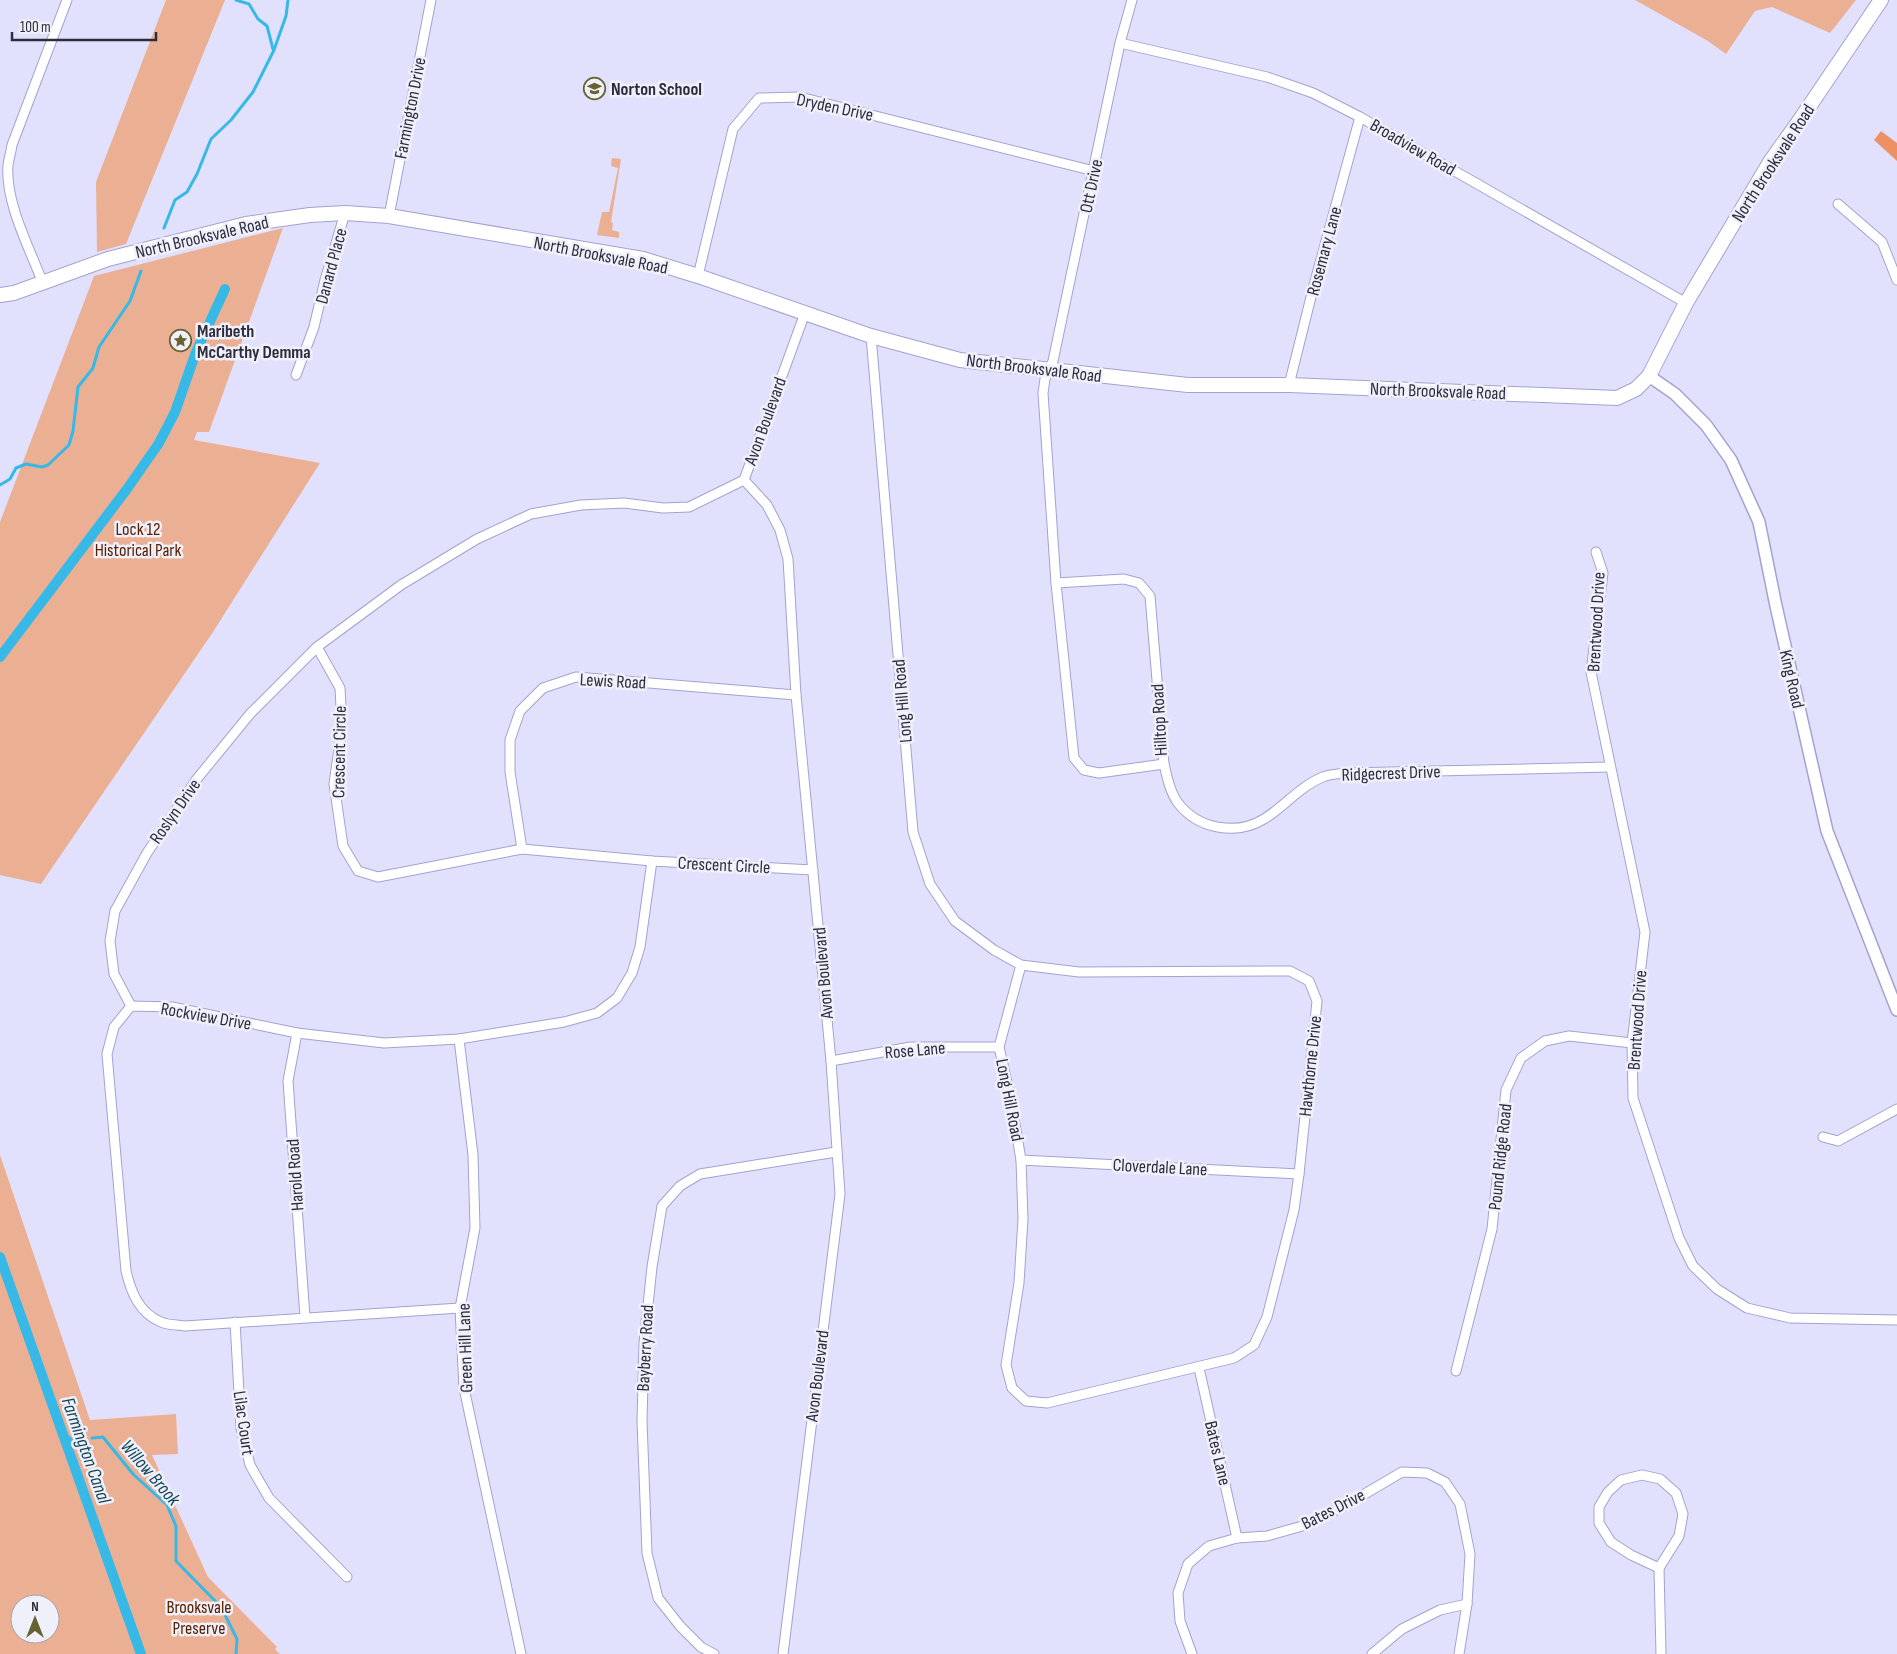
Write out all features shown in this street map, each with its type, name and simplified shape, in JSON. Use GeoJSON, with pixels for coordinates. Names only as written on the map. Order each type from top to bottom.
{"type":"FeatureCollection","features":[{"type":"Feature","properties":{"kind":"main road","name":"North Brooksvale Road"},"geometry":{"type":"LineString","coordinates":[[0,295],[14,293],[42,281],[108,259],[246,224],[310,215],[345,213],[389,216],[643,259],[871,336],[960,360],[1188,385],[1289,385],[1616,398],[1636,389],[1649,376],[1686,302],[1770,162],[1881,0]]}},
{"type":"Feature","properties":{"kind":"street"},"geometry":{"type":"LineString","coordinates":[[42,281],[13,205],[8,164],[12,145],[67,0]]}},
{"type":"Feature","properties":{"kind":"street","name":"Farmington Drive"},"geometry":{"type":"LineString","coordinates":[[389,216],[431,0]]}},
{"type":"Feature","properties":{"kind":"street","name":"Ott Drive"},"geometry":{"type":"LineString","coordinates":[[1049,371],[1053,362],[1120,43],[1132,0]]}},
{"type":"Feature","properties":{"kind":"street","name":"Broadview Road"},"geometry":{"type":"LineString","coordinates":[[1120,43],[1267,77],[1313,93],[1360,117],[1686,302]]}},
{"type":"Feature","properties":{"kind":"street","name":"Dryden Drive"},"geometry":{"type":"LineString","coordinates":[[698,276],[733,129],[759,98],[800,97],[1094,171]]}},
{"type":"Feature","properties":{"kind":"street","name":"Rosemary Lane"},"geometry":{"type":"LineString","coordinates":[[1289,385],[1360,117]]}},
{"type":"Feature","properties":{"kind":"street"},"geometry":{"type":"LineString","coordinates":[[1838,204],[1882,242],[1897,280]]}},
{"type":"Feature","properties":{"kind":"street","name":"Danard Place"},"geometry":{"type":"LineString","coordinates":[[296,375],[314,327],[325,280],[345,213]]}},
{"type":"Feature","properties":{"kind":"street","name":"Avon Boulevard"},"geometry":{"type":"LineString","coordinates":[[783,1654],[840,1194],[831,1061],[796,695],[788,559],[780,530],[767,505],[744,480],[805,313]]}},
{"type":"Feature","properties":{"kind":"street","name":"Long Hill Road"},"geometry":{"type":"LineString","coordinates":[[871,336],[913,832],[930,884],[955,922],[994,950],[1021,964],[999,1047],[1022,1160],[1019,1283],[1006,1365],[1012,1388],[1026,1401],[1047,1403],[1198,1368]]}},
{"type":"Feature","properties":{"kind":"street","name":"Hilltop Road"},"geometry":{"type":"LineString","coordinates":[[1049,371],[1045,379],[1043,393],[1056,583],[1074,758],[1084,770],[1099,774],[1164,764],[1150,596],[1139,583],[1124,579],[1056,583]]}},
{"type":"Feature","properties":{"kind":"street","name":"King Road"},"geometry":{"type":"LineString","coordinates":[[1649,376],[1675,394],[1706,425],[1731,460],[1759,522],[1827,831],[1897,1010]]}},
{"type":"Feature","properties":{"kind":"street"},"geometry":{"type":"LineString","coordinates":[[317,648],[401,585],[477,539],[531,514],[580,505],[624,503],[663,508],[689,507],[744,480]]}},
{"type":"Feature","properties":{"kind":"street","name":"Brentwood Drive"},"geometry":{"type":"LineString","coordinates":[[1596,552],[1603,573],[1591,672],[1645,932],[1632,1044],[1633,1098],[1679,1238],[1693,1266],[1717,1289],[1746,1308],[1790,1318],[1897,1320]]}},
{"type":"Feature","properties":{"kind":"street","name":"Crescent Circle"},"geometry":{"type":"LineString","coordinates":[[317,648],[340,688],[342,727],[334,784],[343,846],[358,871],[378,877],[522,849],[652,861],[813,870]]}},
{"type":"Feature","properties":{"kind":"street","name":"Roslyn Drive"},"geometry":{"type":"LineString","coordinates":[[131,1006],[114,974],[110,940],[115,911],[147,853],[196,780],[250,714],[317,648]]}},
{"type":"Feature","properties":{"kind":"street","name":"Lewis Road"},"geometry":{"type":"LineString","coordinates":[[522,849],[510,772],[510,740],[520,710],[543,688],[576,677],[796,695]]}},
{"type":"Feature","properties":{"kind":"street","name":"Ridgecrest Drive"},"geometry":{"type":"LineString","coordinates":[[1164,764],[1169,784],[1177,802],[1190,817],[1208,825],[1227,828],[1247,827],[1264,819],[1318,780],[1346,773],[1610,767]]}},
{"type":"Feature","properties":{"kind":"street","name":"Rockview Drive"},"geometry":{"type":"LineString","coordinates":[[131,1006],[172,1007],[297,1033],[384,1043],[458,1039],[564,1022],[597,1013],[617,998],[632,972],[640,947],[652,861]]}},
{"type":"Feature","properties":{"kind":"street","name":"Hawthorne Drive"},"geometry":{"type":"LineString","coordinates":[[1021,964],[1079,972],[1290,971],[1309,981],[1317,1001],[1299,1174],[1294,1210],[1267,1317],[1254,1345],[1234,1358],[1198,1368]]}},
{"type":"Feature","properties":{"kind":"street"},"geometry":{"type":"LineString","coordinates":[[131,1006],[114,1028],[107,1054],[126,1271],[131,1292],[142,1309],[161,1322],[185,1326],[460,1308]]}},
{"type":"Feature","properties":{"kind":"street","name":"Harold Road"},"geometry":{"type":"LineString","coordinates":[[297,1033],[288,1081],[305,1317]]}},
{"type":"Feature","properties":{"kind":"street","name":"Pound Ridge Road"},"geometry":{"type":"LineString","coordinates":[[1456,1371],[1492,1229],[1506,1090],[1521,1058],[1545,1041],[1569,1036],[1632,1044]]}},
{"type":"Feature","properties":{"kind":"street","name":"Green Hill Lane"},"geometry":{"type":"LineString","coordinates":[[458,1039],[473,1155],[475,1228],[460,1308],[464,1388],[521,1654]]}},
{"type":"Feature","properties":{"kind":"street","name":"Rose Lane"},"geometry":{"type":"LineString","coordinates":[[831,1061],[911,1047],[999,1047]]}},
{"type":"Feature","properties":{"kind":"street"},"geometry":{"type":"LineString","coordinates":[[1823,1137],[1838,1142],[1897,1109]]}},
{"type":"Feature","properties":{"kind":"street","name":"Bayberry Road"},"geometry":{"type":"LineString","coordinates":[[714,1654],[701,1647],[680,1626],[658,1598],[647,1553],[642,1421],[644,1343],[652,1267],[662,1206],[680,1186],[700,1174],[836,1152]]}},
{"type":"Feature","properties":{"kind":"street","name":"Cloverdale Lane"},"geometry":{"type":"LineString","coordinates":[[1022,1160],[1299,1174]]}},
{"type":"Feature","properties":{"kind":"street","name":"Lilac Court"},"geometry":{"type":"LineString","coordinates":[[235,1322],[242,1428],[250,1465],[269,1498],[348,1577]]}},
{"type":"Feature","properties":{"kind":"street","name":"Bates Lane"},"geometry":{"type":"LineString","coordinates":[[1198,1368],[1237,1538]]}},
{"type":"Feature","properties":{"kind":"street","name":"Bates Drive"},"geometry":{"type":"LineString","coordinates":[[1192,1654],[1180,1621],[1178,1593],[1188,1564],[1209,1546],[1237,1538],[1267,1536],[1306,1525],[1346,1505],[1402,1472],[1427,1472],[1445,1482],[1460,1504],[1470,1554],[1467,1604],[1459,1654]]}},
{"type":"Feature","properties":{"kind":"street"},"geometry":{"type":"LineString","coordinates":[[1659,1568],[1631,1555],[1611,1542],[1599,1523],[1599,1507],[1608,1492],[1621,1480],[1642,1475],[1660,1479],[1676,1493],[1683,1514],[1679,1536],[1659,1568],[1661,1654]]}},
{"type":"Feature","properties":{"kind":"street"},"geometry":{"type":"LineString","coordinates":[[1372,1654],[1402,1629],[1440,1610],[1467,1604]]}},
{"type":"Feature","properties":{"kind":"green space"},"geometry":{"type":"Polygon","coordinates":[[[166,0],[225,0],[126,244],[97,252],[96,182],[166,0]]]}},
{"type":"Feature","properties":{"kind":"green space"},"geometry":{"type":"Polygon","coordinates":[[[1635,0],[1856,0],[1830,33],[1772,7],[1755,11],[1726,54],[1708,41],[1635,0]]]}},
{"type":"Feature","properties":{"kind":"green space"},"geometry":{"type":"Polygon","coordinates":[[[612,158],[621,159],[611,222],[613,223],[612,230],[619,232],[619,238],[597,235],[602,212],[609,212],[618,168],[611,166],[612,158]]]}},
{"type":"Feature","properties":{"kind":"green space","name":"Lock 12 Historical Park"},"geometry":{"type":"Polygon","coordinates":[[[283,228],[209,432],[197,432],[194,440],[320,463],[213,632],[41,884],[0,875],[0,522],[94,276],[283,228]]]}},
{"type":"Feature","properties":{"kind":"green space","name":"Brooksvale Preserve"},"geometry":{"type":"Polygon","coordinates":[[[0,1155],[90,1420],[176,1414],[178,1454],[152,1455],[208,1577],[277,1647],[275,1649],[280,1654],[0,1654],[0,1155]]]}},
{"type":"Feature","properties":{"kind":"shaded area"},"geometry":{"type":"Polygon","coordinates":[[[1881,131],[1897,143],[1897,161],[1874,140],[1881,131]]]}},
{"type":"Feature","properties":{"kind":"waterway"},"geometry":{"type":"LineString","coordinates":[[236,0],[249,4],[258,19],[267,26],[273,49]]}},
{"type":"Feature","properties":{"kind":"waterway"},"geometry":{"type":"LineString","coordinates":[[164,228],[175,200],[187,192],[197,174],[211,139],[231,120],[253,92],[274,50],[286,16],[288,0]]}},
{"type":"Feature","properties":{"kind":"waterway"},"geometry":{"type":"LineString","coordinates":[[0,485],[10,479],[16,468],[26,464],[42,467],[48,465],[69,445],[73,431],[78,387],[93,368],[99,347],[130,301],[141,271]]}},
{"type":"Feature","properties":{"kind":"waterway","name":"Farmington Canal"},"geometry":{"type":"LineString","coordinates":[[0,657],[127,489],[159,443],[175,412],[196,352],[225,289]]}},
{"type":"Feature","properties":{"kind":"waterway","name":"Farmington Canal"},"geometry":{"type":"LineString","coordinates":[[0,1257],[141,1654]]}},
{"type":"Feature","properties":{"kind":"waterway","name":"Farmington Canal"},"geometry":{"type":"LineString","coordinates":[[63,1433],[72,1440]]}},
{"type":"Feature","properties":{"kind":"waterway","name":"Willow Brook"},"geometry":{"type":"LineString","coordinates":[[92,1438],[103,1437],[133,1474],[167,1505],[176,1526],[176,1561],[221,1607],[237,1639],[236,1654]]}},
{"type":"Feature","properties":{"kind":"place","name":"Norton School"},"geometry":{"type":"Point","coordinates":[595,89]}},
{"type":"Feature","properties":{"kind":"place","name":"Maribeth McCarthy Demma"},"geometry":{"type":"Point","coordinates":[181,341]}}]}
